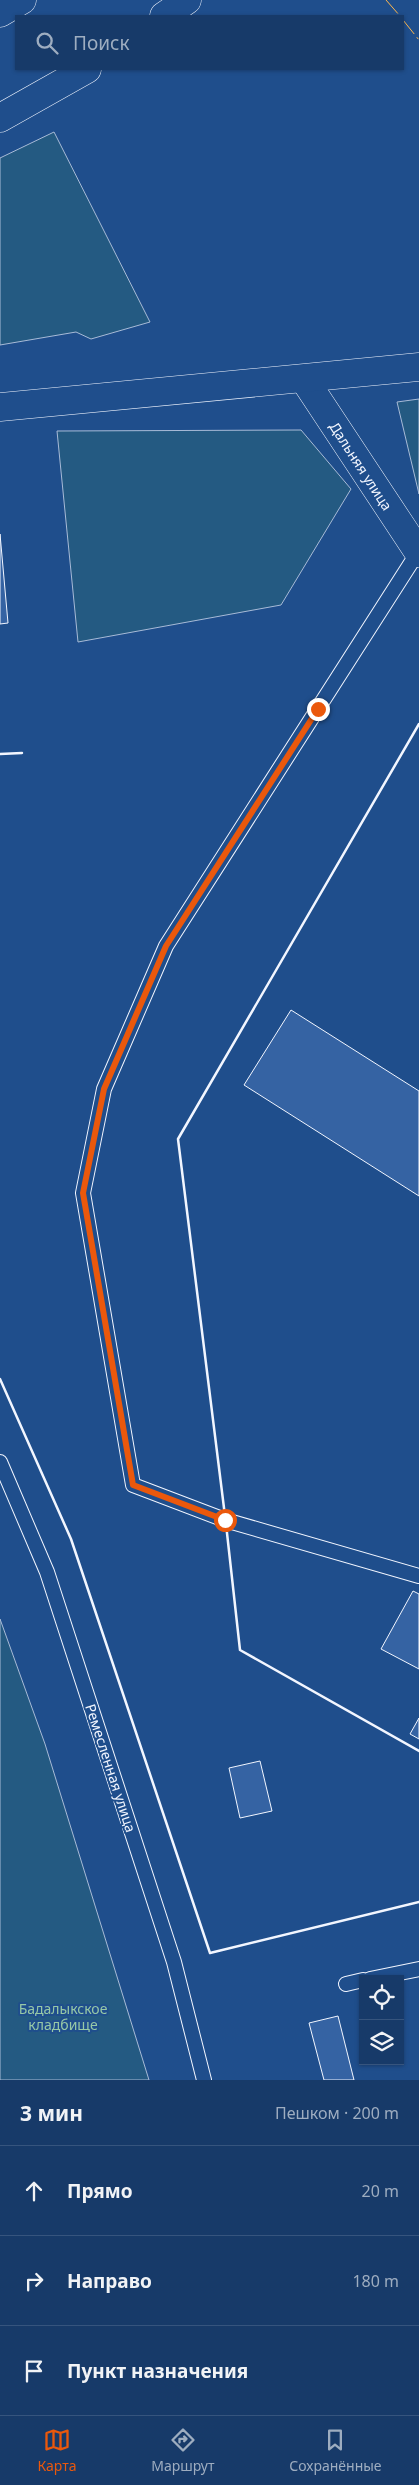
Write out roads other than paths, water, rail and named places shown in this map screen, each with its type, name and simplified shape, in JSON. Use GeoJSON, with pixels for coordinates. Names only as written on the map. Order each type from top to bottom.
{"type":"FeatureCollection","features":[{"type":"Feature","properties":{"kind":"main road"},"geometry":{"type":"LineString","coordinates":[[0,13],[22,0]]}},
{"type":"Feature","properties":{"kind":"main road"},"geometry":{"type":"LineString","coordinates":[[165,15],[187,0]]}},
{"type":"Feature","properties":{"kind":"main road"},"geometry":{"type":"LineString","coordinates":[[0,118],[85,70]]}},
{"type":"Feature","properties":{"kind":"main road"},"geometry":{"type":"LineString","coordinates":[[0,407],[419,367]]}},
{"type":"Feature","properties":{"kind":"main road","name":"Дальняя улица"},"geometry":{"type":"LineString","coordinates":[[304,379],[418,553]]}},
{"type":"Feature","properties":{"kind":"lane"},"geometry":{"type":"LineString","coordinates":[[418,553],[166,946],[104,1089],[83,1193],[133,1485],[225,1520],[419,1576]]}},
{"type":"Feature","properties":{"kind":"lane","name":"Ремесленная улица"},"geometry":{"type":"LineString","coordinates":[[0,1462],[47,1572],[174,1962],[204,2080]]}},
{"type":"Feature","properties":{"kind":"lane"},"geometry":{"type":"LineString","coordinates":[[390,1975],[419,1969]]}},
{"type":"Feature","properties":{"kind":"lane"},"geometry":{"type":"LineString","coordinates":[[346,1984],[359,1981]]}},
{"type":"Feature","properties":{"kind":"park label","name":"Бадалыкское кладбище"},"geometry":{"type":"Point","coordinates":[63,2016]}}]}
